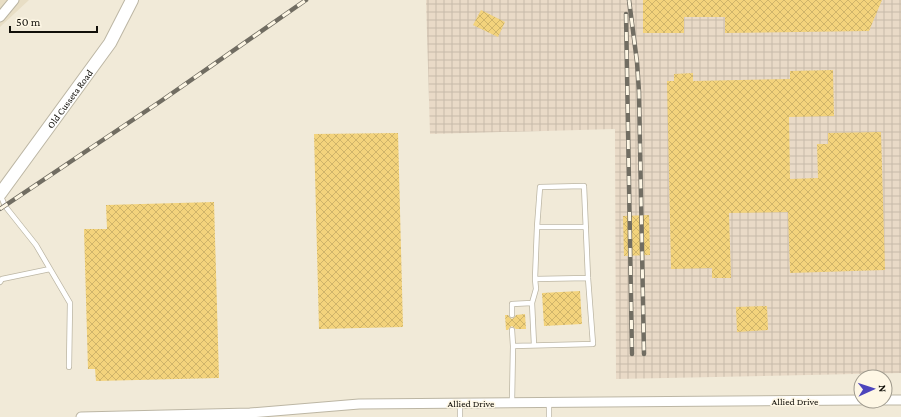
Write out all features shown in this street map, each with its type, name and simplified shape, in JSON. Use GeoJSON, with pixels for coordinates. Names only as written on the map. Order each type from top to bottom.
{"type":"FeatureCollection","features":[{"type":"Feature","properties":{"kind":"street"},"geometry":{"type":"LineString","coordinates":[[0,17],[14,0]]}},
{"type":"Feature","properties":{"kind":"street","name":"Old Cusseta Road"},"geometry":{"type":"LineString","coordinates":[[0,194],[110,44],[132,0]]}},
{"type":"Feature","properties":{"kind":"street","name":"Allied Drive"},"geometry":{"type":"LineString","coordinates":[[81,417],[250,413],[359,404],[853,400]]}},
{"type":"Feature","properties":{"kind":"lane"},"geometry":{"type":"LineString","coordinates":[[512,346],[593,344],[588,278],[584,186],[540,187],[537,227],[536,289],[532,303],[534,345]]}},
{"type":"Feature","properties":{"kind":"lane"},"geometry":{"type":"LineString","coordinates":[[0,194],[5,206],[36,245],[70,303],[69,367]]}},
{"type":"Feature","properties":{"kind":"lane"},"geometry":{"type":"LineString","coordinates":[[537,227],[586,226]]}},
{"type":"Feature","properties":{"kind":"lane"},"geometry":{"type":"LineString","coordinates":[[0,282],[2,279],[50,269]]}},
{"type":"Feature","properties":{"kind":"lane"},"geometry":{"type":"LineString","coordinates":[[535,279],[588,278]]}},
{"type":"Feature","properties":{"kind":"lane"},"geometry":{"type":"LineString","coordinates":[[512,315],[512,304],[532,303]]}},
{"type":"Feature","properties":{"kind":"lane"},"geometry":{"type":"LineString","coordinates":[[512,330],[512,402]]}},
{"type":"Feature","properties":{"kind":"lane"},"geometry":{"type":"LineString","coordinates":[[549,402],[549,417]]}},
{"type":"Feature","properties":{"kind":"lane"},"geometry":{"type":"LineString","coordinates":[[460,403],[460,417]]}},
{"type":"Feature","properties":{"kind":"shaded area"},"geometry":{"type":"Polygon","coordinates":[[[0,0],[29,0],[0,27],[0,0]]]}},
{"type":"Feature","properties":{"kind":"shaded area"},"geometry":{"type":"Polygon","coordinates":[[[426,0],[901,0],[901,373],[893,373],[893,369],[853,369],[853,374],[616,379],[615,129],[430,134],[426,0]]]}},
{"type":"Feature","properties":{"kind":"building"},"geometry":{"type":"Polygon","coordinates":[[[643,0],[882,0],[869,31],[725,33],[725,17],[684,17],[684,33],[643,33],[643,0]]]}},
{"type":"Feature","properties":{"kind":"building"},"geometry":{"type":"Polygon","coordinates":[[[481,10],[505,22],[498,37],[473,25],[481,10]]]}},
{"type":"Feature","properties":{"kind":"building"},"geometry":{"type":"Polygon","coordinates":[[[833,70],[834,116],[789,117],[790,179],[818,178],[817,144],[828,144],[828,133],[881,132],[885,270],[790,273],[788,212],[729,213],[731,278],[712,278],[712,268],[671,269],[667,81],[674,81],[674,74],[693,73],[693,81],[790,79],[790,71],[833,70]]]}},
{"type":"Feature","properties":{"kind":"building"},"geometry":{"type":"Polygon","coordinates":[[[398,133],[403,327],[319,329],[314,134],[398,133]]]}},
{"type":"Feature","properties":{"kind":"building"},"geometry":{"type":"Polygon","coordinates":[[[214,202],[219,378],[96,381],[95,369],[88,369],[84,229],[107,229],[106,205],[214,202]]]}},
{"type":"Feature","properties":{"kind":"building"},"geometry":{"type":"Polygon","coordinates":[[[649,215],[650,255],[624,256],[623,216],[649,215]]]}},
{"type":"Feature","properties":{"kind":"building"},"geometry":{"type":"Polygon","coordinates":[[[580,291],[582,324],[544,326],[542,293],[580,291]]]}},
{"type":"Feature","properties":{"kind":"building"},"geometry":{"type":"Polygon","coordinates":[[[767,306],[768,330],[737,332],[736,307],[767,306]]]}},
{"type":"Feature","properties":{"kind":"building"},"geometry":{"type":"Polygon","coordinates":[[[525,314],[526,329],[516,329],[512,326],[506,330],[505,315],[508,315],[512,319],[516,315],[525,314]]]}},
{"type":"Feature","properties":{"kind":"railway"},"geometry":{"type":"LineString","coordinates":[[0,209],[161,101],[306,0]]}},
{"type":"Feature","properties":{"kind":"railway"},"geometry":{"type":"LineString","coordinates":[[629,0],[637,62],[639,92],[644,354]]}},
{"type":"Feature","properties":{"kind":"railway"},"geometry":{"type":"LineString","coordinates":[[626,14],[632,354]]}}]}
